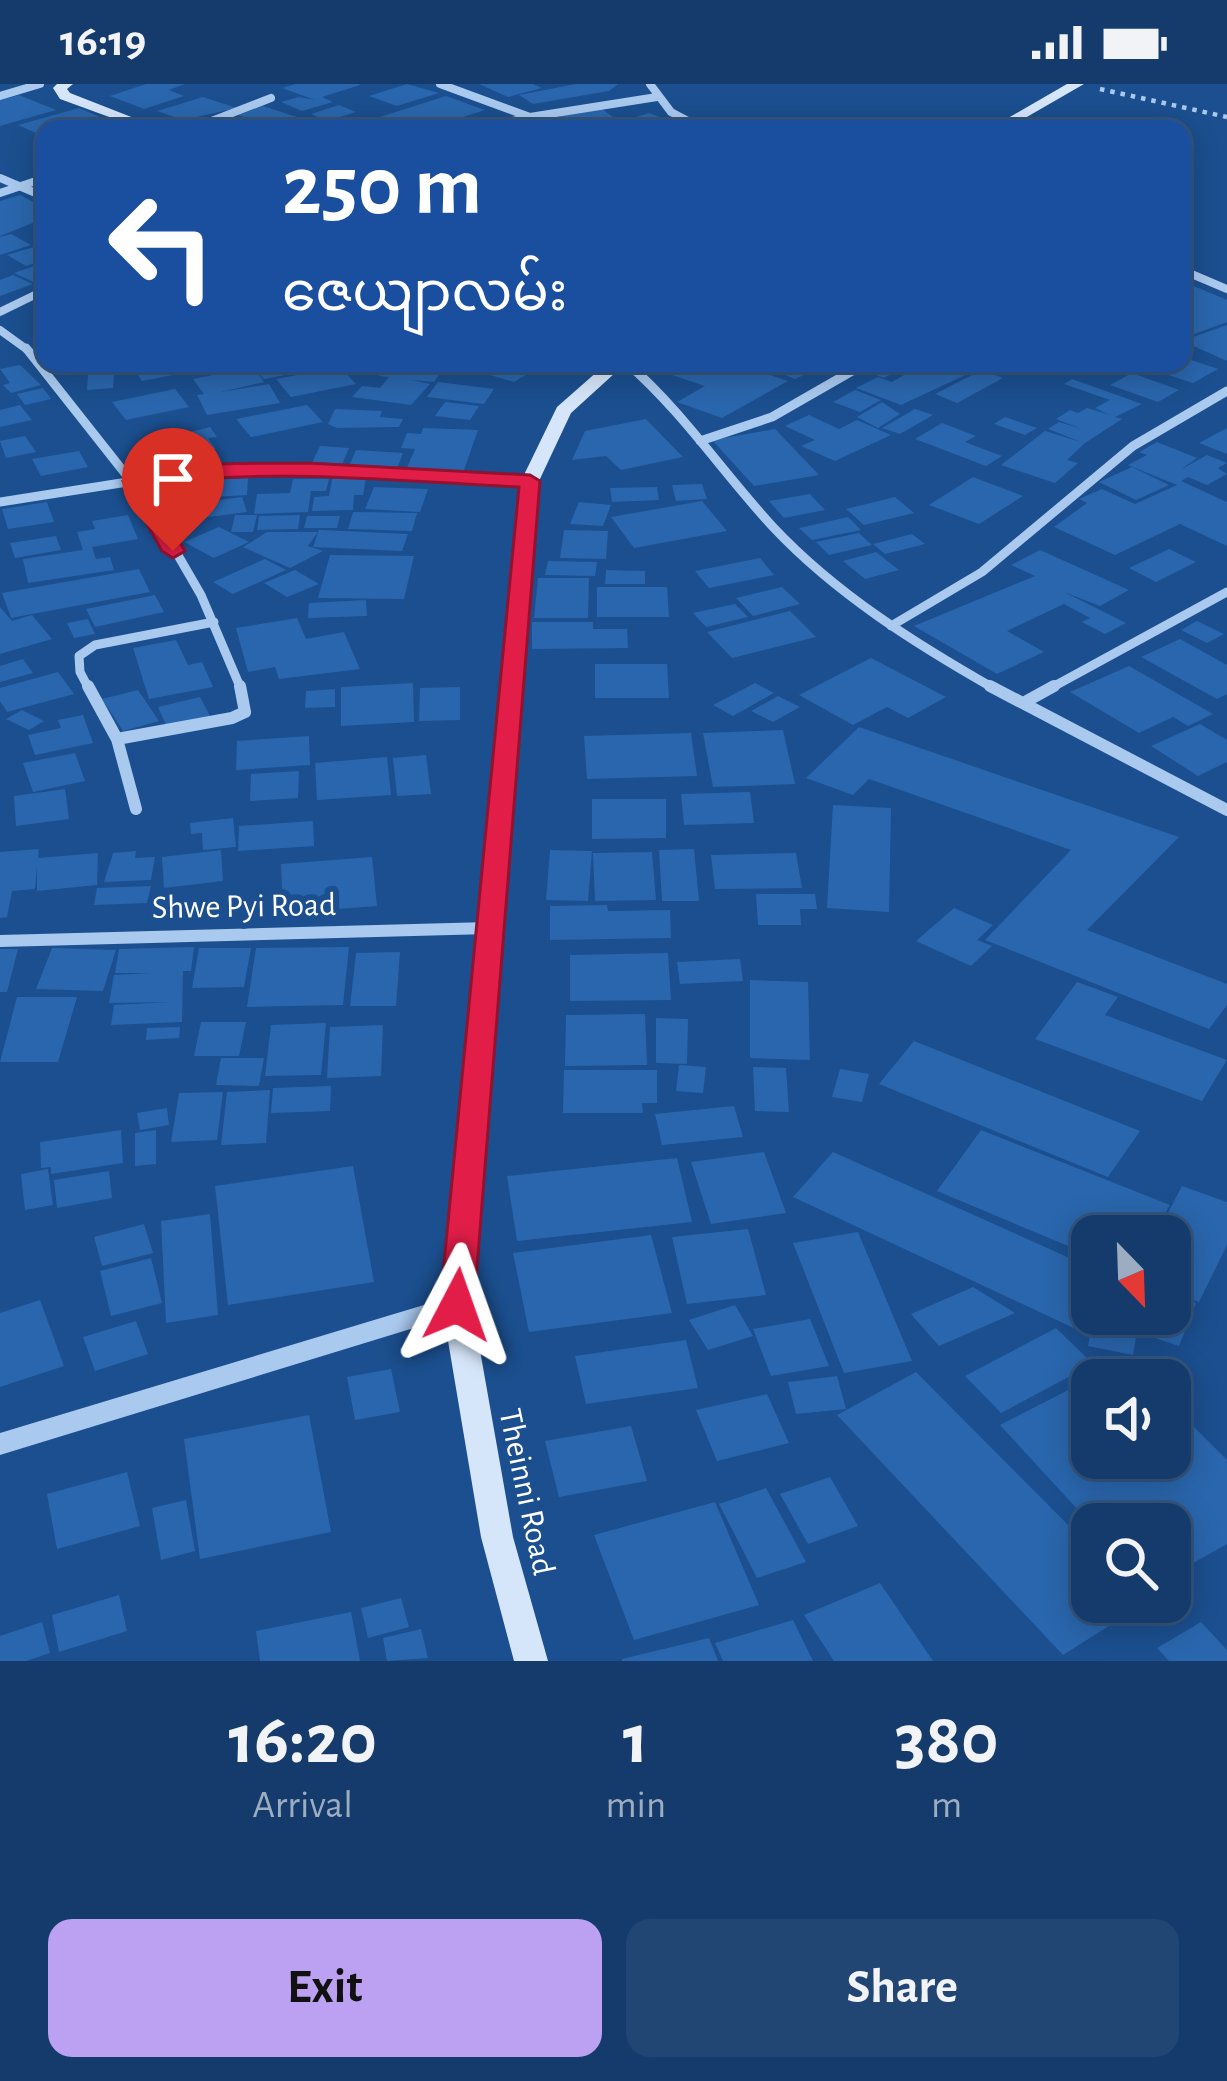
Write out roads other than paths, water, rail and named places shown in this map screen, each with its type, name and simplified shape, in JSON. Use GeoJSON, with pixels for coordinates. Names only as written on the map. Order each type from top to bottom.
{"type":"FeatureCollection","features":[{"type":"Feature","properties":{"kind":"main road"},"geometry":{"type":"LineString","coordinates":[[1012,120],[1077,84]]}},
{"type":"Feature","properties":{"kind":"main road"},"geometry":{"type":"LineString","coordinates":[[63,86],[64,96],[129,120]]}},
{"type":"Feature","properties":{"kind":"main road","name":"Theinni Road"},"geometry":{"type":"LineString","coordinates":[[531,1661],[496,1537],[457,1305],[530,481],[563,412],[607,372]]}},
{"type":"Feature","properties":{"kind":"street"},"geometry":{"type":"LineString","coordinates":[[0,96],[39,84],[63,86]]}},
{"type":"Feature","properties":{"kind":"street"},"geometry":{"type":"LineString","coordinates":[[440,84],[530,117]]}},
{"type":"Feature","properties":{"kind":"street"},"geometry":{"type":"LineString","coordinates":[[650,84],[671,112],[686,120]]}},
{"type":"Feature","properties":{"kind":"street"},"geometry":{"type":"LineString","coordinates":[[517,120],[657,97]]}},
{"type":"Feature","properties":{"kind":"street"},"geometry":{"type":"LineString","coordinates":[[214,120],[271,98]]}},
{"type":"Feature","properties":{"kind":"street"},"geometry":{"type":"LineString","coordinates":[[0,178],[36,193]]}},
{"type":"Feature","properties":{"kind":"street"},"geometry":{"type":"LineString","coordinates":[[0,193],[36,181]]}},
{"type":"Feature","properties":{"kind":"street"},"geometry":{"type":"LineString","coordinates":[[1191,274],[1227,289]]}},
{"type":"Feature","properties":{"kind":"street"},"geometry":{"type":"LineString","coordinates":[[0,312],[36,294]]}},
{"type":"Feature","properties":{"kind":"street"},"geometry":{"type":"LineString","coordinates":[[0,330],[36,354]]}},
{"type":"Feature","properties":{"kind":"street"},"geometry":{"type":"LineString","coordinates":[[47,372],[69,409],[133,481],[214,622],[246,698],[245,712],[116,740]]}},
{"type":"Feature","properties":{"kind":"street"},"geometry":{"type":"LineString","coordinates":[[638,372],[658,388],[795,550],[891,626],[1227,811]]}},
{"type":"Feature","properties":{"kind":"street"},"geometry":{"type":"LineString","coordinates":[[700,441],[772,417],[850,372]]}},
{"type":"Feature","properties":{"kind":"street"},"geometry":{"type":"LineString","coordinates":[[891,626],[991,566],[1097,471],[1159,427],[1227,391]]}},
{"type":"Feature","properties":{"kind":"street"},"geometry":{"type":"LineString","coordinates":[[0,502],[191,472],[308,470],[530,481]]}},
{"type":"Feature","properties":{"kind":"street"},"geometry":{"type":"LineString","coordinates":[[1025,702],[1227,592]]}},
{"type":"Feature","properties":{"kind":"street"},"geometry":{"type":"LineString","coordinates":[[136,809],[116,740],[80,672],[79,656],[95,645],[214,622]]}},
{"type":"Feature","properties":{"kind":"street","name":"Shwe Pyi Road"},"geometry":{"type":"LineString","coordinates":[[0,941],[489,928]]}},
{"type":"Feature","properties":{"kind":"street"},"geometry":{"type":"LineString","coordinates":[[0,1444],[457,1305]]}}]}
